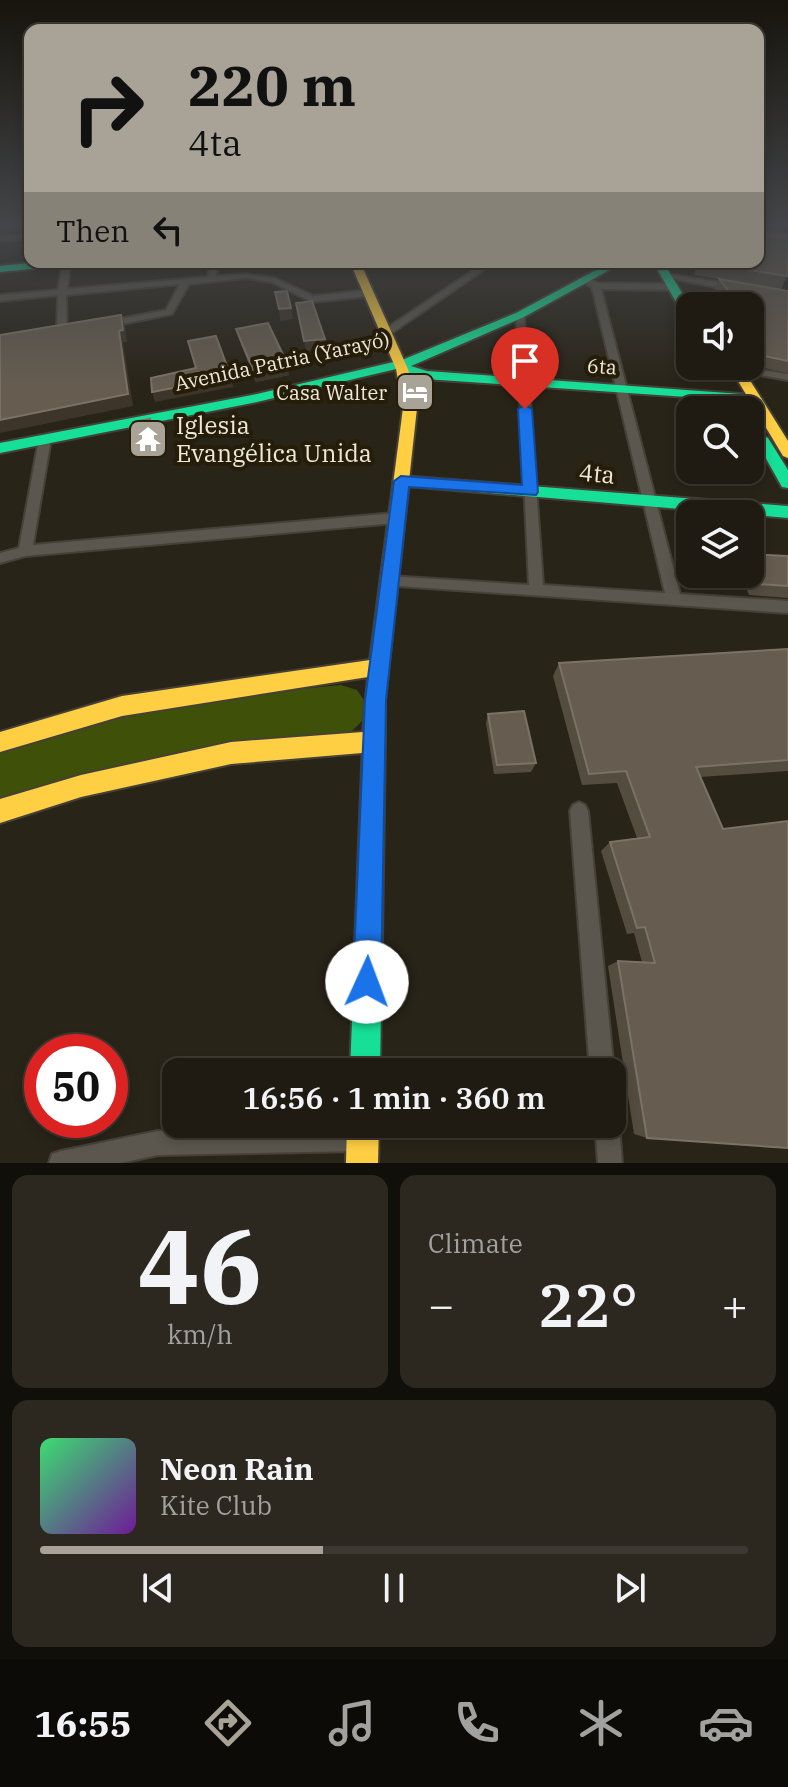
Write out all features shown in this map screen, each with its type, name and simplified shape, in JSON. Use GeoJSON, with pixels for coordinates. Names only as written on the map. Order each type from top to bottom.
{"type":"FeatureCollection","features":[{"type":"Feature","properties":{"kind":"main road"},"geometry":{"type":"LineString","coordinates":[[364,280],[387,332],[410,408],[378,667],[365,1058]]}},
{"type":"Feature","properties":{"kind":"main road","name":"Avenida Patria (Yarayó)"},"geometry":{"type":"LineString","coordinates":[[400,368],[568,280]]}},
{"type":"Feature","properties":{"kind":"main road","name":"Avenida Patria (Yarayó)"},"geometry":{"type":"LineString","coordinates":[[0,440],[337,375],[400,368],[595,280]]}},
{"type":"Feature","properties":{"kind":"main road","name":"6ta"},"geometry":{"type":"LineString","coordinates":[[367,374],[387,374],[400,368],[425,375],[708,396]]}},
{"type":"Feature","properties":{"kind":"main road","name":"Avenida Patria (Yarayó)"},"geometry":{"type":"LineString","coordinates":[[0,448],[367,374]]}},
{"type":"Feature","properties":{"kind":"main road"},"geometry":{"type":"LineString","coordinates":[[764,422],[788,453]]}},
{"type":"Feature","properties":{"kind":"main road"},"geometry":{"type":"LineString","coordinates":[[764,442],[788,483]]}},
{"type":"Feature","properties":{"kind":"main road","name":"4ta"},"geometry":{"type":"LineString","coordinates":[[401,481],[788,512]]}},
{"type":"Feature","properties":{"kind":"main road"},"geometry":{"type":"LineString","coordinates":[[0,742],[122,706],[378,667]]}},
{"type":"Feature","properties":{"kind":"main road"},"geometry":{"type":"LineString","coordinates":[[0,811],[81,786],[231,753],[374,742]]}},
{"type":"Feature","properties":{"kind":"street"},"geometry":{"type":"LineString","coordinates":[[62,280],[62,332]]}},
{"type":"Feature","properties":{"kind":"street"},"geometry":{"type":"LineString","coordinates":[[0,298],[197,280]]}},
{"type":"Feature","properties":{"kind":"street"},"geometry":{"type":"LineString","coordinates":[[275,280],[312,299],[370,293]]}},
{"type":"Feature","properties":{"kind":"street"},"geometry":{"type":"LineString","coordinates":[[387,332],[462,280]]}},
{"type":"Feature","properties":{"kind":"street"},"geometry":{"type":"LineString","coordinates":[[607,280],[591,283],[674,600]]}},
{"type":"Feature","properties":{"kind":"street"},"geometry":{"type":"LineString","coordinates":[[709,280],[746,289]]}},
{"type":"Feature","properties":{"kind":"street"},"geometry":{"type":"LineString","coordinates":[[93,326],[169,312],[186,282]]}},
{"type":"Feature","properties":{"kind":"street"},"geometry":{"type":"LineString","coordinates":[[520,315],[536,591]]}},
{"type":"Feature","properties":{"kind":"street"},"geometry":{"type":"LineString","coordinates":[[47,334],[78,329]]}},
{"type":"Feature","properties":{"kind":"street"},"geometry":{"type":"LineString","coordinates":[[764,373],[788,377]]}},
{"type":"Feature","properties":{"kind":"street"},"geometry":{"type":"LineString","coordinates":[[749,396],[765,380],[788,377]]}},
{"type":"Feature","properties":{"kind":"street"},"geometry":{"type":"LineString","coordinates":[[25,551],[45,439]]}},
{"type":"Feature","properties":{"kind":"street"},"geometry":{"type":"LineString","coordinates":[[0,558],[25,551],[395,518]]}},
{"type":"Feature","properties":{"kind":"street"},"geometry":{"type":"LineString","coordinates":[[389,581],[788,607]]}},
{"type":"Feature","properties":{"kind":"street"},"geometry":{"type":"LineString","coordinates":[[579,811],[601,1058]]}},
{"type":"Feature","properties":{"kind":"street"},"geometry":{"type":"LineString","coordinates":[[608,1138],[610,1163]]}},
{"type":"Feature","properties":{"kind":"street"},"geometry":{"type":"LineString","coordinates":[[61,1163],[158,1143],[363,1142]]}},
{"type":"Feature","properties":{"kind":"green space"},"geometry":{"type":"Polygon","coordinates":[[[341,685],[357,690],[366,703],[364,719],[351,732],[0,801],[0,749],[97,721],[227,696],[341,685]]]}},
{"type":"Feature","properties":{"kind":"building"},"geometry":{"type":"Polygon","coordinates":[[[720,280],[788,291],[788,361],[764,356],[764,292],[729,292],[720,280]]]}},
{"type":"Feature","properties":{"kind":"building"},"geometry":{"type":"Polygon","coordinates":[[[287,291],[291,308],[279,309],[275,292],[287,291]]]}},
{"type":"Feature","properties":{"kind":"building"},"geometry":{"type":"Polygon","coordinates":[[[312,301],[325,339],[304,341],[296,303],[312,301]]]}},
{"type":"Feature","properties":{"kind":"building"},"geometry":{"type":"Polygon","coordinates":[[[121,315],[123,330],[119,331],[128,394],[0,420],[0,335],[121,315]]]}},
{"type":"Feature","properties":{"kind":"building"},"geometry":{"type":"Polygon","coordinates":[[[268,323],[288,365],[254,372],[236,329],[268,323]]]}},
{"type":"Feature","properties":{"kind":"building"},"geometry":{"type":"Polygon","coordinates":[[[216,336],[231,377],[152,392],[151,378],[196,368],[188,341],[216,336]]]}},
{"type":"Feature","properties":{"kind":"building","name":"Iglesia Evangélica Unida"},"geometry":{"type":"Polygon","coordinates":[[[150,419],[157,441],[142,445],[133,422],[150,419]]]}},
{"type":"Feature","properties":{"kind":"building"},"geometry":{"type":"Polygon","coordinates":[[[764,555],[788,556],[788,586],[764,584],[764,555]]]}},
{"type":"Feature","properties":{"kind":"building"},"geometry":{"type":"Polygon","coordinates":[[[788,649],[788,760],[696,767],[723,829],[788,821],[788,1148],[647,1138],[618,961],[655,963],[645,927],[637,928],[610,842],[650,837],[626,771],[589,774],[559,663],[788,649]]]}},
{"type":"Feature","properties":{"kind":"building"},"geometry":{"type":"Polygon","coordinates":[[[524,711],[536,763],[497,765],[488,714],[524,711]]]}},
{"type":"Feature","properties":{"kind":"traffic: fast"},"geometry":{"type":"LineString","coordinates":[[0,448],[257,398],[406,363],[520,315],[585,280]]}},
{"type":"Feature","properties":{"kind":"traffic: fast"},"geometry":{"type":"LineString","coordinates":[[669,280],[676,292]]}},
{"type":"Feature","properties":{"kind":"traffic: fast"},"geometry":{"type":"LineString","coordinates":[[399,366],[425,375],[714,396]]}},
{"type":"Feature","properties":{"kind":"traffic: fast"},"geometry":{"type":"LineString","coordinates":[[764,443],[788,483]]}},
{"type":"Feature","properties":{"kind":"traffic: fast"},"geometry":{"type":"LineString","coordinates":[[401,481],[788,512]]}},
{"type":"Feature","properties":{"kind":"traffic: fast"},"geometry":{"type":"LineString","coordinates":[[365,1058],[374,741]]}},
{"type":"Feature","properties":{"kind":"traffic: slow"},"geometry":{"type":"LineString","coordinates":[[363,280],[402,369],[410,408],[375,700],[374,741]]}},
{"type":"Feature","properties":{"kind":"traffic: slow"},"geometry":{"type":"LineString","coordinates":[[744,380],[788,453]]}},
{"type":"Feature","properties":{"kind":"traffic: slow"},"geometry":{"type":"LineString","coordinates":[[0,742],[122,706],[378,667]]}},
{"type":"Feature","properties":{"kind":"traffic: slow"},"geometry":{"type":"LineString","coordinates":[[0,811],[81,786],[231,753],[374,742]]}},
{"type":"Feature","properties":{"kind":"traffic: slow"},"geometry":{"type":"LineString","coordinates":[[362,1163],[363,1138]]}},
{"type":"Feature","properties":{"kind":"place","name":"Casa Walter"},"geometry":{"type":"Point","coordinates":[415,392]}},
{"type":"Feature","properties":{"kind":"place","name":"Iglesia Evangélica Unida"},"geometry":{"type":"Point","coordinates":[148,439]}},
{"type":"Feature","properties":{"kind":"route"},"geometry":{"type":"LineString","coordinates":[[367,982],[375,700],[401,481],[530,492],[525,409]]}}]}
